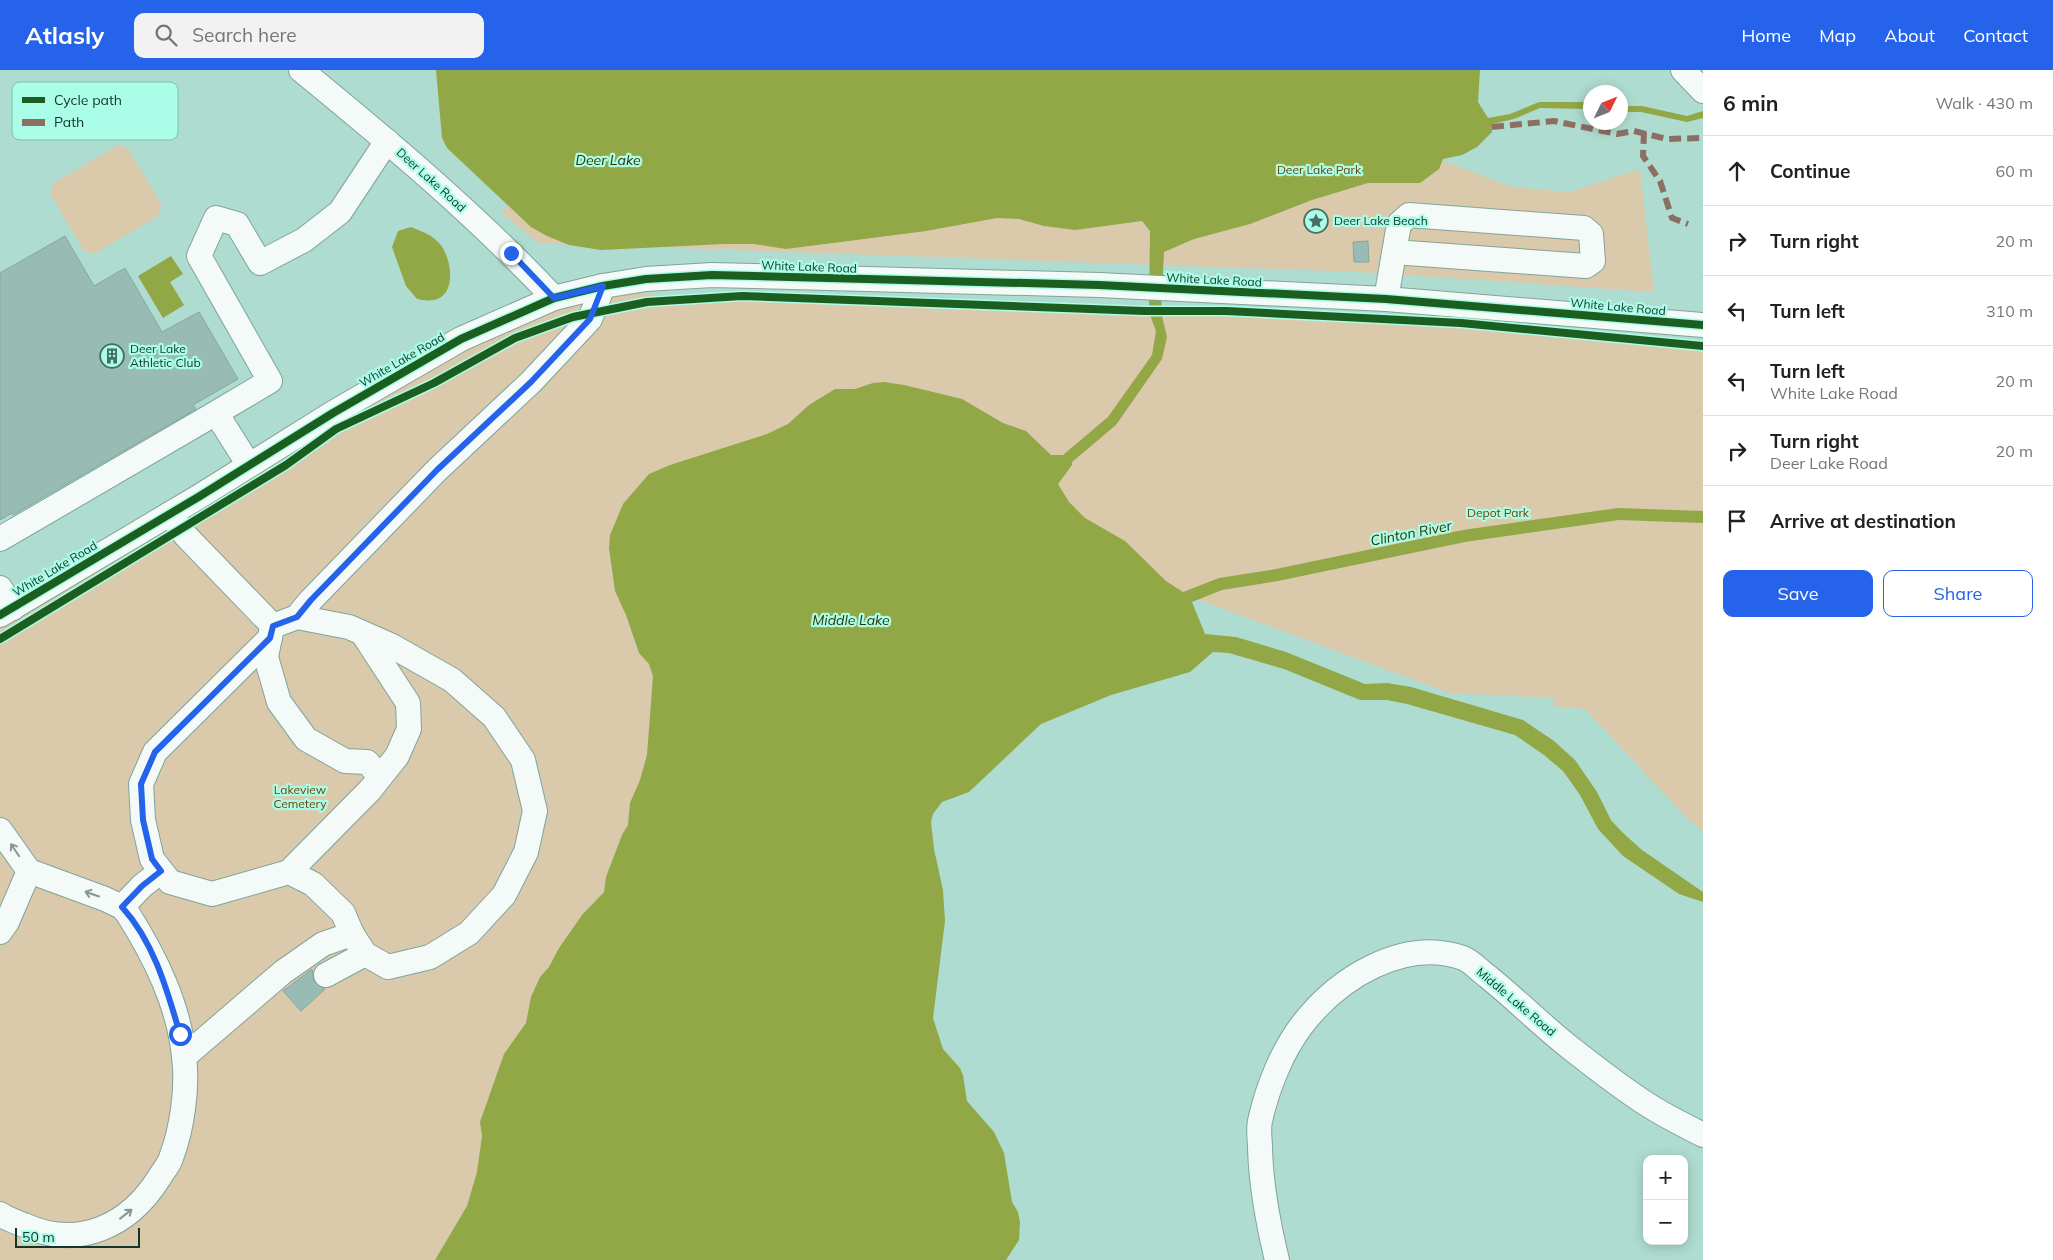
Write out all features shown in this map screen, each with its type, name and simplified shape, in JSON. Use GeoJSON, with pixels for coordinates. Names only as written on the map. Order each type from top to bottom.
{"type":"FeatureCollection","features":[{"type":"Feature","properties":{"kind":"street","name":"Deer Lake Road"},"geometry":{"type":"LineString","coordinates":[[301,70],[387,141],[511,253],[554,298]]}},
{"type":"Feature","properties":{"kind":"street"},"geometry":{"type":"LineString","coordinates":[[1683,70],[1703,91]]}},
{"type":"Feature","properties":{"kind":"street"},"geometry":{"type":"LineString","coordinates":[[0,539],[270,381],[199,256],[216,218],[237,224],[260,264],[304,240],[340,212],[387,141]]}},
{"type":"Feature","properties":{"kind":"street"},"geometry":{"type":"LineString","coordinates":[[1386,299],[1394,252],[1399,224],[1410,214],[1584,228],[1591,234],[1593,260],[1586,266],[1394,252]]}},
{"type":"Feature","properties":{"kind":"street","name":"White Lake Road"},"geometry":{"type":"LineString","coordinates":[[6,612],[170,514],[333,413],[461,339],[554,298],[603,286],[646,279],[712,275],[1154,288],[1386,299],[1703,325]]}},
{"type":"Feature","properties":{"kind":"street"},"geometry":{"type":"LineString","coordinates":[[362,632],[408,703],[409,729],[398,756],[370,790],[289,872],[212,894],[170,882],[152,859],[143,820],[141,784],[155,752],[271,632],[297,617],[311,600],[431,477],[531,382],[590,319],[603,286]]}},
{"type":"Feature","properties":{"kind":"street"},"geometry":{"type":"LineString","coordinates":[[216,413],[249,465]]}},
{"type":"Feature","properties":{"kind":"street"},"geometry":{"type":"LineString","coordinates":[[170,514],[186,536],[271,632]]}},
{"type":"Feature","properties":{"kind":"street"},"geometry":{"type":"LineString","coordinates":[[0,588],[6,612]]}},
{"type":"Feature","properties":{"kind":"street"},"geometry":{"type":"LineString","coordinates":[[289,872],[313,884],[343,913],[352,934],[365,954],[388,966],[430,957],[469,934],[504,895],[526,852],[535,810],[523,760],[494,717],[452,680],[392,646],[362,632],[349,627],[297,617]]}},
{"type":"Feature","properties":{"kind":"street"},"geometry":{"type":"LineString","coordinates":[[271,632],[266,657],[279,702],[306,739],[345,761],[367,762],[380,776]]}},
{"type":"Feature","properties":{"kind":"street"},"geometry":{"type":"LineString","coordinates":[[0,830],[28,871],[122,907],[144,939],[164,978],[184,1057],[181,1116],[171,1159],[147,1197],[111,1226],[71,1236],[41,1233],[0,1214]]}},
{"type":"Feature","properties":{"kind":"street"},"geometry":{"type":"LineString","coordinates":[[0,932],[8,922],[28,871]]}},
{"type":"Feature","properties":{"kind":"street"},"geometry":{"type":"LineString","coordinates":[[122,907],[142,886],[161,871]]}},
{"type":"Feature","properties":{"kind":"street"},"geometry":{"type":"LineString","coordinates":[[184,1057],[283,972],[323,944],[352,934]]}},
{"type":"Feature","properties":{"kind":"street","name":"Middle Lake Road"},"geometry":{"type":"LineString","coordinates":[[1277,1260],[1267,1221],[1260,1160],[1260,1123],[1284,1054],[1302,1025],[1323,1003],[1382,961],[1409,953],[1438,952],[1465,959],[1513,997],[1573,1050],[1653,1108],[1703,1135]]}},
{"type":"Feature","properties":{"kind":"street"},"geometry":{"type":"LineString","coordinates":[[326,975],[365,954]]}},
{"type":"Feature","properties":{"kind":"green space","name":"Deer Lake"},"geometry":{"type":"Polygon","coordinates":[[[643,70],[1417,151],[1512,187],[1569,192],[1640,169],[1654,292],[1359,272],[538,243],[501,212],[643,70]]]}},
{"type":"Feature","properties":{"kind":"green space"},"geometry":{"type":"Polygon","coordinates":[[[119,145],[128,148],[162,206],[158,216],[94,254],[84,251],[50,193],[54,183],[119,145]]]}},
{"type":"Feature","properties":{"kind":"green space","name":"Lakeview Cemetery"},"geometry":{"type":"Polygon","coordinates":[[[628,289],[659,295],[1356,318],[1703,348],[1703,832],[1682,813],[1585,709],[1552,706],[1554,698],[1449,693],[1202,601],[671,465],[611,566],[615,591],[626,615],[634,641],[639,653],[649,664],[653,676],[647,755],[640,780],[630,803],[628,825],[622,835],[606,877],[604,892],[587,908],[559,948],[549,967],[540,977],[531,997],[526,1023],[483,1112],[480,1122],[482,1136],[477,1172],[467,1206],[435,1260],[0,1260],[0,627],[437,362],[577,300],[628,289]]]}},
{"type":"Feature","properties":{"kind":"water","name":"Middle Lake"},"geometry":{"type":"Polygon","coordinates":[[[436,70],[1480,70],[1478,102],[1488,118],[1510,114],[1539,102],[1583,102],[1583,109],[1540,108],[1514,119],[1492,124],[1492,132],[1477,147],[1462,155],[1443,159],[1439,169],[1420,183],[1368,183],[1312,200],[1250,224],[1194,239],[1164,252],[1161,312],[1167,337],[1162,359],[1116,425],[1072,462],[1072,465],[1058,484],[1069,502],[1085,518],[1125,541],[1166,581],[1183,592],[1219,578],[1276,569],[1463,530],[1618,508],[1703,511],[1703,523],[1619,520],[1465,542],[1278,581],[1222,590],[1192,602],[1205,634],[1236,637],[1286,652],[1365,684],[1387,683],[1411,687],[1523,720],[1554,741],[1575,760],[1597,792],[1611,820],[1642,850],[1703,892],[1703,902],[1679,894],[1623,856],[1598,829],[1580,795],[1563,771],[1515,735],[1407,704],[1387,700],[1360,700],[1284,669],[1229,653],[1213,652],[1190,672],[1111,695],[1041,724],[969,792],[942,802],[933,814],[931,822],[934,849],[943,890],[945,921],[933,1018],[943,1049],[960,1068],[963,1075],[967,1101],[994,1132],[1004,1153],[1012,1202],[1018,1212],[1020,1222],[1019,1240],[1006,1260],[435,1260],[467,1206],[477,1172],[482,1136],[480,1122],[504,1054],[526,1023],[531,997],[540,977],[549,967],[559,948],[582,915],[604,892],[606,877],[622,835],[628,825],[630,803],[640,780],[647,755],[653,676],[649,664],[639,653],[626,615],[615,591],[609,548],[610,535],[623,504],[649,474],[670,465],[767,434],[788,424],[809,405],[835,389],[855,389],[873,383],[884,382],[904,385],[962,399],[1003,423],[1026,431],[1051,455],[1063,455],[1108,417],[1152,355],[1156,331],[1149,312],[1150,231],[1142,221],[1075,230],[1044,226],[1019,219],[997,218],[926,231],[786,249],[754,244],[725,244],[601,250],[569,245],[531,227],[447,148],[442,138],[436,70]]]}},
{"type":"Feature","properties":{"kind":"water"},"geometry":{"type":"Polygon","coordinates":[[[1628,106],[1642,106],[1687,116],[1703,111],[1703,118],[1687,122],[1641,112],[1628,112],[1628,106]]]}},
{"type":"Feature","properties":{"kind":"water"},"geometry":{"type":"Polygon","coordinates":[[[411,227],[435,239],[447,256],[450,275],[449,284],[446,292],[441,297],[431,300],[417,299],[406,286],[392,247],[398,231],[411,227]]]}},
{"type":"Feature","properties":{"kind":"water"},"geometry":{"type":"Polygon","coordinates":[[[171,256],[183,274],[170,282],[184,305],[163,318],[138,276],[171,256]]]}},
{"type":"Feature","properties":{"kind":"building","name":"Deer Lake Athletic Club"},"geometry":{"type":"Polygon","coordinates":[[[65,236],[94,286],[125,268],[162,332],[199,312],[238,379],[193,405],[196,409],[13,515],[12,513],[0,520],[0,273],[65,236]]]}},
{"type":"Feature","properties":{"kind":"building"},"geometry":{"type":"Polygon","coordinates":[[[1368,241],[1369,262],[1354,262],[1353,242],[1368,241]]]}},
{"type":"Feature","properties":{"kind":"building"},"geometry":{"type":"Polygon","coordinates":[[[312,969],[314,982],[325,989],[301,1011],[283,991],[312,969]]]}},
{"type":"Feature","properties":{"kind":"marked path"},"geometry":{"type":"LineString","coordinates":[[1492,127],[1554,121],[1617,134],[1634,131],[1667,139],[1703,138]]}},
{"type":"Feature","properties":{"kind":"marked path"},"geometry":{"type":"LineString","coordinates":[[1644,132],[1643,156],[1660,181],[1672,218],[1688,224]]}},
{"type":"Feature","properties":{"kind":"cycle path"},"geometry":{"type":"LineString","coordinates":[[0,615],[200,496],[333,413],[461,339],[554,298],[603,286],[646,279],[712,275],[1099,285],[1386,299],[1703,325]]}},
{"type":"Feature","properties":{"kind":"cycle path"},"geometry":{"type":"LineString","coordinates":[[0,639],[286,465],[336,429],[434,383],[515,338],[573,317],[647,302],[742,296],[1144,311],[1226,311],[1461,323],[1703,346]]}},
{"type":"Feature","properties":{"kind":"place","name":"Deer Lake Beach"},"geometry":{"type":"Point","coordinates":[1316,221]}},
{"type":"Feature","properties":{"kind":"place","name":"Deer Lake Athletic Club"},"geometry":{"type":"Point","coordinates":[112,356]}},
{"type":"Feature","properties":{"kind":"route"},"geometry":{"type":"LineString","coordinates":[[180,1034],[164,978],[144,939],[122,907],[142,886],[161,871],[152,859],[143,820],[141,784],[155,752],[270,638],[273,626],[297,617],[311,600],[437,470],[531,382],[590,319],[603,286],[554,298],[511,253]]}},
{"type":"Feature","properties":{"kind":"park label","name":"Deer Lake Park"},"geometry":{"type":"Point","coordinates":[1319,170]}},
{"type":"Feature","properties":{"kind":"park label","name":"Depot Park"},"geometry":{"type":"Point","coordinates":[1498,513]}},
{"type":"Feature","properties":{"kind":"water label","name":"Clinton River"},"geometry":{"type":"Point","coordinates":[1411,533]}}]}
